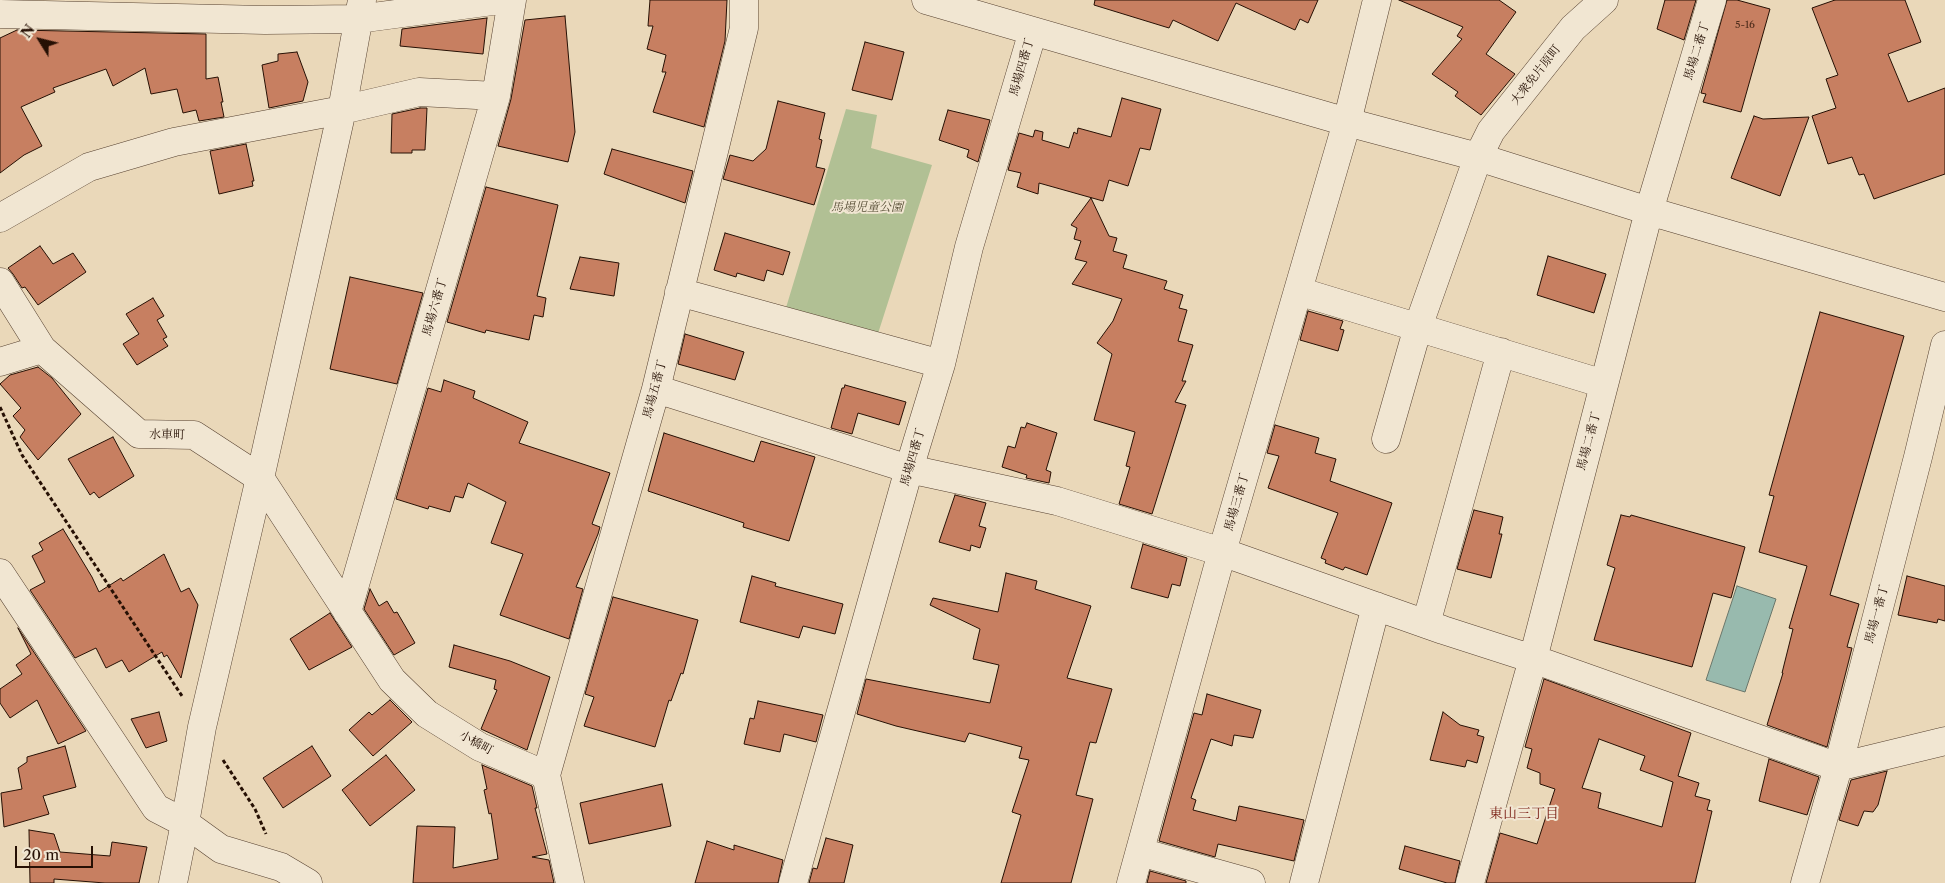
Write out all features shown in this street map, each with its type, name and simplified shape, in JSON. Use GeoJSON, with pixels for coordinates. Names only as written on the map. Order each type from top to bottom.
{"type":"FeatureCollection","features":[{"type":"Feature","properties":{"kind":"street"},"geometry":{"type":"LineString","coordinates":[[300,0],[360,9]]}},
{"type":"Feature","properties":{"kind":"street"},"geometry":{"type":"LineString","coordinates":[[0,14],[265,20],[360,9],[500,0]]}},
{"type":"Feature","properties":{"kind":"street","name":"馬場六番丁"},"geometry":{"type":"LineString","coordinates":[[347,612],[496,96],[512,0]]}},
{"type":"Feature","properties":{"kind":"street","name":"馬場五番丁"},"geometry":{"type":"LineString","coordinates":[[546,775],[656,389],[744,28],[744,0]]}},
{"type":"Feature","properties":{"kind":"street"},"geometry":{"type":"LineString","coordinates":[[926,0],[1347,122],[1478,157],[1649,211],[1945,297]]}},
{"type":"Feature","properties":{"kind":"street","name":"馬場三番丁"},"geometry":{"type":"LineString","coordinates":[[1131,883],[1222,552],[1347,122],[1377,0]]}},
{"type":"Feature","properties":{"kind":"street","name":"大衆免片原町"},"geometry":{"type":"LineString","coordinates":[[1386,439],[1418,327],[1478,157],[1491,131],[1572,28],[1604,0]]}},
{"type":"Feature","properties":{"kind":"street","name":"馬場二番丁"},"geometry":{"type":"LineString","coordinates":[[1470,883],[1532,659],[1649,211],[1712,0]]}},
{"type":"Feature","properties":{"kind":"street"},"geometry":{"type":"LineString","coordinates":[[173,883],[202,727],[342,110],[360,9]]}},
{"type":"Feature","properties":{"kind":"street","name":"馬場四番丁"},"geometry":{"type":"LineString","coordinates":[[793,883],[909,468],[941,364],[969,247],[1032,31]]}},
{"type":"Feature","properties":{"kind":"street"},"geometry":{"type":"LineString","coordinates":[[0,218],[89,167],[174,142],[342,110],[420,92],[496,96]]}},
{"type":"Feature","properties":{"kind":"street","name":"水車町"},"geometry":{"type":"LineString","coordinates":[[0,282],[42,349],[139,434],[194,435],[260,478],[347,612]]}},
{"type":"Feature","properties":{"kind":"street"},"geometry":{"type":"LineString","coordinates":[[1298,291],[1604,384]]}},
{"type":"Feature","properties":{"kind":"street"},"geometry":{"type":"LineString","coordinates":[[679,292],[941,364]]}},
{"type":"Feature","properties":{"kind":"street","name":"馬場一番丁"},"geometry":{"type":"LineString","coordinates":[[1805,883],[1838,767],[1945,345]]}},
{"type":"Feature","properties":{"kind":"street"},"geometry":{"type":"LineString","coordinates":[[0,362],[42,349]]}},
{"type":"Feature","properties":{"kind":"street"},"geometry":{"type":"LineString","coordinates":[[1426,624],[1501,352]]}},
{"type":"Feature","properties":{"kind":"street"},"geometry":{"type":"LineString","coordinates":[[656,389],[909,468],[1057,501],[1222,552],[1838,767],[1945,741]]}},
{"type":"Feature","properties":{"kind":"street"},"geometry":{"type":"LineString","coordinates":[[0,573],[156,808],[185,824],[221,848],[281,867],[308,883]]}},
{"type":"Feature","properties":{"kind":"street"},"geometry":{"type":"LineString","coordinates":[[1304,883],[1376,606]]}},
{"type":"Feature","properties":{"kind":"street","name":"小橋町"},"geometry":{"type":"LineString","coordinates":[[347,612],[392,680],[426,714],[480,747],[546,775]]}},
{"type":"Feature","properties":{"kind":"street"},"geometry":{"type":"LineString","coordinates":[[546,775],[570,883]]}},
{"type":"Feature","properties":{"kind":"street"},"geometry":{"type":"LineString","coordinates":[[1140,852],[1251,883]]}},
{"type":"Feature","properties":{"kind":"path"},"geometry":{"type":"LineString","coordinates":[[0,407],[22,454],[255,810],[281,867]]}},
{"type":"Feature","properties":{"kind":"green space","name":"馬場児童公園"},"geometry":{"type":"Polygon","coordinates":[[[846,109],[877,115],[871,148],[932,165],[874,346],[782,321],[846,109]]]}},
{"type":"Feature","properties":{"kind":"water"},"geometry":{"type":"Polygon","coordinates":[[[1737,586],[1776,599],[1745,692],[1706,680],[1737,586]]]}},
{"type":"Feature","properties":{"kind":"building"},"geometry":{"type":"Polygon","coordinates":[[[650,0],[727,0],[725,41],[704,127],[653,112],[666,72],[662,72],[666,55],[647,49],[653,26],[648,26],[650,0]]]}},
{"type":"Feature","properties":{"kind":"building"},"geometry":{"type":"Polygon","coordinates":[[[1095,0],[1318,0],[1308,23],[1300,19],[1295,30],[1236,3],[1218,41],[1173,20],[1169,28],[1094,5],[1095,0]]]}},
{"type":"Feature","properties":{"kind":"building"},"geometry":{"type":"Polygon","coordinates":[[[1399,0],[1499,0],[1516,12],[1486,54],[1515,74],[1481,115],[1455,96],[1458,92],[1432,74],[1462,39],[1457,36],[1463,27],[1399,0]]]}},
{"type":"Feature","properties":{"kind":"building"},"geometry":{"type":"Polygon","coordinates":[[[1665,0],[1696,0],[1684,40],[1657,29],[1665,0]]]}},
{"type":"Feature","properties":{"kind":"building"},"geometry":{"type":"Polygon","coordinates":[[[1727,0],[1737,0],[1770,9],[1741,112],[1703,102],[1706,94],[1701,93],[1727,0]]]}},
{"type":"Feature","properties":{"kind":"building"},"geometry":{"type":"Polygon","coordinates":[[[1835,0],[1905,0],[1921,42],[1888,54],[1908,102],[1945,88],[1945,174],[1874,199],[1864,174],[1859,175],[1852,157],[1828,164],[1812,116],[1836,108],[1826,79],[1838,75],[1812,8],[1835,0]]]}},
{"type":"Feature","properties":{"kind":"building"},"geometry":{"type":"Polygon","coordinates":[[[565,16],[575,132],[568,162],[498,146],[511,99],[525,20],[565,16]]]}},
{"type":"Feature","properties":{"kind":"building"},"geometry":{"type":"Polygon","coordinates":[[[487,18],[483,54],[400,46],[402,29],[487,18]]]}},
{"type":"Feature","properties":{"kind":"building"},"geometry":{"type":"Polygon","coordinates":[[[17,30],[206,34],[206,79],[218,77],[224,117],[199,121],[196,110],[183,113],[177,89],[151,94],[145,68],[113,86],[106,69],[53,88],[55,92],[21,107],[42,146],[24,155],[0,173],[0,38],[17,30]]]}},
{"type":"Feature","properties":{"kind":"building"},"geometry":{"type":"Polygon","coordinates":[[[865,42],[904,52],[892,100],[852,90],[865,42]]]}},
{"type":"Feature","properties":{"kind":"building"},"geometry":{"type":"Polygon","coordinates":[[[297,52],[308,82],[303,101],[269,108],[262,65],[278,61],[278,54],[297,52]]]}},
{"type":"Feature","properties":{"kind":"building"},"geometry":{"type":"Polygon","coordinates":[[[1122,98],[1161,109],[1150,150],[1140,148],[1128,186],[1109,180],[1103,201],[1039,183],[1038,194],[1017,187],[1021,173],[1008,170],[1019,133],[1033,137],[1035,130],[1043,132],[1042,140],[1069,148],[1074,132],[1077,134],[1078,128],[1111,137],[1122,98]]]}},
{"type":"Feature","properties":{"kind":"building"},"geometry":{"type":"Polygon","coordinates":[[[778,101],[825,113],[819,139],[822,140],[816,167],[825,169],[814,205],[723,179],[730,155],[753,161],[766,149],[778,101]]]}},
{"type":"Feature","properties":{"kind":"building"},"geometry":{"type":"Polygon","coordinates":[[[427,108],[425,150],[412,150],[412,153],[391,153],[392,114],[427,108]]]}},
{"type":"Feature","properties":{"kind":"building"},"geometry":{"type":"Polygon","coordinates":[[[948,110],[990,120],[978,162],[967,157],[969,150],[939,140],[948,110]]]}},
{"type":"Feature","properties":{"kind":"building"},"geometry":{"type":"Polygon","coordinates":[[[1754,116],[1763,119],[1809,117],[1780,196],[1731,178],[1754,116]]]}},
{"type":"Feature","properties":{"kind":"building"},"geometry":{"type":"Polygon","coordinates":[[[246,144],[254,181],[252,181],[253,186],[219,194],[210,151],[246,144]]]}},
{"type":"Feature","properties":{"kind":"building"},"geometry":{"type":"Polygon","coordinates":[[[612,149],[693,171],[685,203],[604,174],[612,149]]]}},
{"type":"Feature","properties":{"kind":"building"},"geometry":{"type":"Polygon","coordinates":[[[486,187],[558,205],[537,296],[546,298],[543,317],[534,315],[529,340],[486,330],[485,333],[447,322],[486,187]]]}},
{"type":"Feature","properties":{"kind":"building"},"geometry":{"type":"Polygon","coordinates":[[[1091,198],[1109,236],[1117,238],[1113,251],[1127,255],[1123,268],[1167,281],[1164,289],[1183,295],[1179,308],[1187,310],[1178,341],[1193,345],[1182,381],[1186,381],[1175,402],[1186,405],[1152,514],[1119,504],[1130,467],[1126,466],[1135,432],[1094,420],[1112,354],[1097,343],[1113,321],[1122,299],[1072,284],[1087,262],[1075,259],[1081,241],[1074,239],[1077,228],[1071,225],[1091,198]]]}},
{"type":"Feature","properties":{"kind":"building"},"geometry":{"type":"Polygon","coordinates":[[[725,233],[790,252],[783,275],[767,270],[764,281],[737,273],[736,277],[714,270],[725,233]]]}},
{"type":"Feature","properties":{"kind":"building"},"geometry":{"type":"Polygon","coordinates":[[[40,246],[53,264],[73,253],[86,272],[38,305],[25,287],[22,288],[8,268],[40,246]]]}},
{"type":"Feature","properties":{"kind":"building"},"geometry":{"type":"Polygon","coordinates":[[[1548,256],[1606,274],[1594,313],[1537,295],[1548,256]]]}},
{"type":"Feature","properties":{"kind":"building"},"geometry":{"type":"Polygon","coordinates":[[[580,257],[619,263],[614,296],[570,289],[580,257]]]}},
{"type":"Feature","properties":{"kind":"building"},"geometry":{"type":"Polygon","coordinates":[[[350,277],[423,293],[397,384],[330,369],[350,277]]]}},
{"type":"Feature","properties":{"kind":"building"},"geometry":{"type":"Polygon","coordinates":[[[153,298],[164,316],[157,320],[167,337],[163,339],[168,346],[137,365],[123,344],[139,334],[126,314],[153,298]]]}},
{"type":"Feature","properties":{"kind":"building"},"geometry":{"type":"Polygon","coordinates":[[[1308,311],[1343,321],[1340,329],[1344,330],[1338,351],[1300,340],[1308,311]]]}},
{"type":"Feature","properties":{"kind":"building"},"geometry":{"type":"Polygon","coordinates":[[[1820,312],[1904,336],[1830,595],[1859,604],[1847,647],[1852,648],[1827,747],[1767,725],[1783,673],[1793,629],[1789,628],[1807,566],[1759,552],[1774,496],[1769,495],[1820,312]]]}},
{"type":"Feature","properties":{"kind":"building"},"geometry":{"type":"Polygon","coordinates":[[[685,334],[744,352],[735,380],[678,364],[685,334]]]}},
{"type":"Feature","properties":{"kind":"building"},"geometry":{"type":"Polygon","coordinates":[[[38,367],[52,378],[81,414],[38,460],[20,437],[25,430],[13,416],[21,408],[0,384],[10,375],[38,367]]]}},
{"type":"Feature","properties":{"kind":"building"},"geometry":{"type":"Polygon","coordinates":[[[444,380],[475,391],[473,398],[528,422],[519,443],[610,473],[592,524],[600,527],[598,534],[576,587],[583,589],[569,639],[500,615],[523,554],[491,543],[506,502],[468,483],[463,498],[455,496],[450,512],[429,506],[428,509],[396,499],[428,388],[441,392],[444,380]]]}},
{"type":"Feature","properties":{"kind":"building"},"geometry":{"type":"Polygon","coordinates":[[[845,385],[906,402],[899,425],[858,413],[852,434],[831,428],[842,388],[845,385]]]}},
{"type":"Feature","properties":{"kind":"building"},"geometry":{"type":"Polygon","coordinates":[[[1027,423],[1057,433],[1046,470],[1051,472],[1049,483],[1026,478],[1027,475],[1002,467],[1008,446],[1015,448],[1021,427],[1025,428],[1027,423]]]}},
{"type":"Feature","properties":{"kind":"building"},"geometry":{"type":"Polygon","coordinates":[[[1275,425],[1319,438],[1315,453],[1336,459],[1330,481],[1392,503],[1367,575],[1345,567],[1343,570],[1325,563],[1326,560],[1321,558],[1338,513],[1268,488],[1279,456],[1267,453],[1275,425]]]}},
{"type":"Feature","properties":{"kind":"building"},"geometry":{"type":"Polygon","coordinates":[[[664,433],[754,462],[761,441],[815,457],[789,541],[743,527],[744,523],[648,491],[664,433]]]}},
{"type":"Feature","properties":{"kind":"building"},"geometry":{"type":"Polygon","coordinates":[[[113,437],[134,476],[99,498],[94,492],[90,495],[68,459],[113,437]]]}},
{"type":"Feature","properties":{"kind":"building"},"geometry":{"type":"Polygon","coordinates":[[[955,495],[986,503],[979,526],[986,528],[980,548],[971,545],[970,551],[939,542],[955,495]]]}},
{"type":"Feature","properties":{"kind":"building"},"geometry":{"type":"Polygon","coordinates":[[[1474,510],[1503,517],[1499,534],[1502,534],[1491,578],[1457,569],[1474,510]]]}},
{"type":"Feature","properties":{"kind":"building"},"geometry":{"type":"Polygon","coordinates":[[[1621,515],[1630,517],[1631,515],[1745,547],[1731,598],[1713,593],[1692,667],[1594,640],[1615,568],[1607,565],[1621,515]]]}},
{"type":"Feature","properties":{"kind":"building"},"geometry":{"type":"Polygon","coordinates":[[[63,529],[99,592],[121,578],[123,581],[164,554],[181,592],[189,588],[198,605],[181,678],[167,655],[164,657],[162,652],[129,672],[122,660],[106,668],[96,648],[75,658],[30,590],[45,582],[32,556],[43,550],[39,543],[63,529]]]}},
{"type":"Feature","properties":{"kind":"building"},"geometry":{"type":"Polygon","coordinates":[[[1143,544],[1187,558],[1180,586],[1172,584],[1168,598],[1131,588],[1143,544]]]}},
{"type":"Feature","properties":{"kind":"building"},"geometry":{"type":"Polygon","coordinates":[[[1006,573],[1037,581],[1035,589],[1091,606],[1067,678],[1112,689],[1096,743],[1090,742],[1076,795],[1093,799],[1071,883],[1001,883],[1021,815],[1012,812],[1029,760],[1019,758],[1022,747],[969,733],[965,742],[896,726],[857,714],[866,679],[990,703],[999,665],[973,659],[980,629],[930,605],[933,598],[998,612],[1006,573]]]}},
{"type":"Feature","properties":{"kind":"building"},"geometry":{"type":"Polygon","coordinates":[[[752,576],[776,583],[775,586],[843,604],[835,634],[803,626],[799,638],[740,622],[752,576]]]}},
{"type":"Feature","properties":{"kind":"building"},"geometry":{"type":"Polygon","coordinates":[[[1907,576],[1945,586],[1945,621],[1938,619],[1937,623],[1898,615],[1907,576]]]}},
{"type":"Feature","properties":{"kind":"building"},"geometry":{"type":"Polygon","coordinates":[[[370,589],[379,606],[387,601],[394,613],[397,612],[415,643],[394,655],[364,609],[370,589]]]}},
{"type":"Feature","properties":{"kind":"building"},"geometry":{"type":"Polygon","coordinates":[[[613,597],[698,620],[683,674],[681,673],[671,701],[669,700],[655,747],[584,726],[594,697],[585,694],[613,597]]]}},
{"type":"Feature","properties":{"kind":"building"},"geometry":{"type":"Polygon","coordinates":[[[330,613],[352,647],[309,670],[290,639],[330,613]]]}},
{"type":"Feature","properties":{"kind":"building"},"geometry":{"type":"Polygon","coordinates":[[[18,628],[86,731],[58,744],[37,700],[10,718],[0,703],[0,689],[22,674],[16,665],[31,654],[18,628]]]}},
{"type":"Feature","properties":{"kind":"building"},"geometry":{"type":"Polygon","coordinates":[[[454,645],[510,661],[550,677],[527,750],[481,729],[497,690],[494,689],[496,680],[449,667],[454,645]]]}},
{"type":"Feature","properties":{"kind":"building"},"geometry":{"type":"Polygon","coordinates":[[[1544,679],[1691,733],[1678,776],[1699,783],[1695,796],[1710,800],[1707,810],[1712,811],[1695,883],[1486,883],[1500,833],[1537,844],[1555,789],[1540,784],[1540,773],[1527,768],[1532,749],[1525,747],[1544,679]],[[1599,739],[1582,788],[1601,793],[1598,808],[1662,827],[1673,782],[1640,770],[1645,756],[1599,739]]]}},
{"type":"Feature","properties":{"kind":"building"},"geometry":{"type":"Polygon","coordinates":[[[1207,694],[1261,710],[1253,738],[1234,735],[1232,746],[1211,739],[1191,798],[1196,800],[1193,810],[1236,821],[1239,806],[1304,820],[1294,861],[1218,844],[1215,857],[1159,841],[1194,713],[1202,715],[1207,694]]]}},
{"type":"Feature","properties":{"kind":"building"},"geometry":{"type":"Polygon","coordinates":[[[390,700],[412,722],[373,756],[349,730],[369,712],[372,715],[390,700]]]}},
{"type":"Feature","properties":{"kind":"building"},"geometry":{"type":"Polygon","coordinates":[[[758,701],[823,715],[816,742],[784,734],[780,752],[744,744],[750,718],[754,719],[758,701]]]}},
{"type":"Feature","properties":{"kind":"building"},"geometry":{"type":"Polygon","coordinates":[[[159,712],[167,741],[146,748],[131,719],[159,712]]]}},
{"type":"Feature","properties":{"kind":"building"},"geometry":{"type":"Polygon","coordinates":[[[1443,712],[1460,725],[1479,730],[1477,735],[1484,737],[1477,763],[1467,760],[1465,767],[1430,760],[1443,712]]]}},
{"type":"Feature","properties":{"kind":"building"},"geometry":{"type":"Polygon","coordinates":[[[65,746],[76,787],[43,796],[49,814],[4,827],[1,793],[22,789],[18,768],[27,762],[27,757],[65,746]]]}},
{"type":"Feature","properties":{"kind":"building"},"geometry":{"type":"Polygon","coordinates":[[[312,746],[331,776],[283,808],[263,778],[312,746]]]}},
{"type":"Feature","properties":{"kind":"building"},"geometry":{"type":"Polygon","coordinates":[[[386,755],[415,790],[370,826],[342,790],[386,755]]]}},
{"type":"Feature","properties":{"kind":"building"},"geometry":{"type":"Polygon","coordinates":[[[1769,759],[1819,777],[1807,815],[1759,801],[1769,759]]]}},
{"type":"Feature","properties":{"kind":"building"},"geometry":{"type":"Polygon","coordinates":[[[482,765],[532,786],[537,808],[535,808],[547,854],[532,857],[549,860],[554,883],[413,883],[417,826],[455,827],[453,868],[498,859],[491,813],[489,814],[484,790],[487,789],[482,765]]]}},
{"type":"Feature","properties":{"kind":"building"},"geometry":{"type":"Polygon","coordinates":[[[1887,771],[1878,805],[1873,812],[1864,811],[1858,826],[1839,820],[1851,780],[1887,771]]]}},
{"type":"Feature","properties":{"kind":"building"},"geometry":{"type":"Polygon","coordinates":[[[662,784],[671,826],[589,844],[580,803],[662,784]]]}},
{"type":"Feature","properties":{"kind":"building"},"geometry":{"type":"Polygon","coordinates":[[[29,830],[54,834],[60,852],[110,856],[112,842],[147,847],[139,883],[105,883],[54,879],[54,883],[30,883],[29,830]]]}},
{"type":"Feature","properties":{"kind":"building"},"geometry":{"type":"Polygon","coordinates":[[[826,838],[853,845],[844,883],[809,883],[813,868],[817,869],[826,838]]]}},
{"type":"Feature","properties":{"kind":"building"},"geometry":{"type":"Polygon","coordinates":[[[707,841],[734,850],[734,845],[783,860],[778,883],[695,883],[707,841]]]}},
{"type":"Feature","properties":{"kind":"building"},"geometry":{"type":"Polygon","coordinates":[[[1405,846],[1460,861],[1455,883],[1447,883],[1399,869],[1405,846]]]}},
{"type":"Feature","properties":{"kind":"building"},"geometry":{"type":"Polygon","coordinates":[[[1150,871],[1186,881],[1186,883],[1147,883],[1150,871]]]}},
{"type":"Feature","properties":{"kind":"district","name":"東山三丁目"},"geometry":{"type":"Point","coordinates":[1524,814]}}]}
